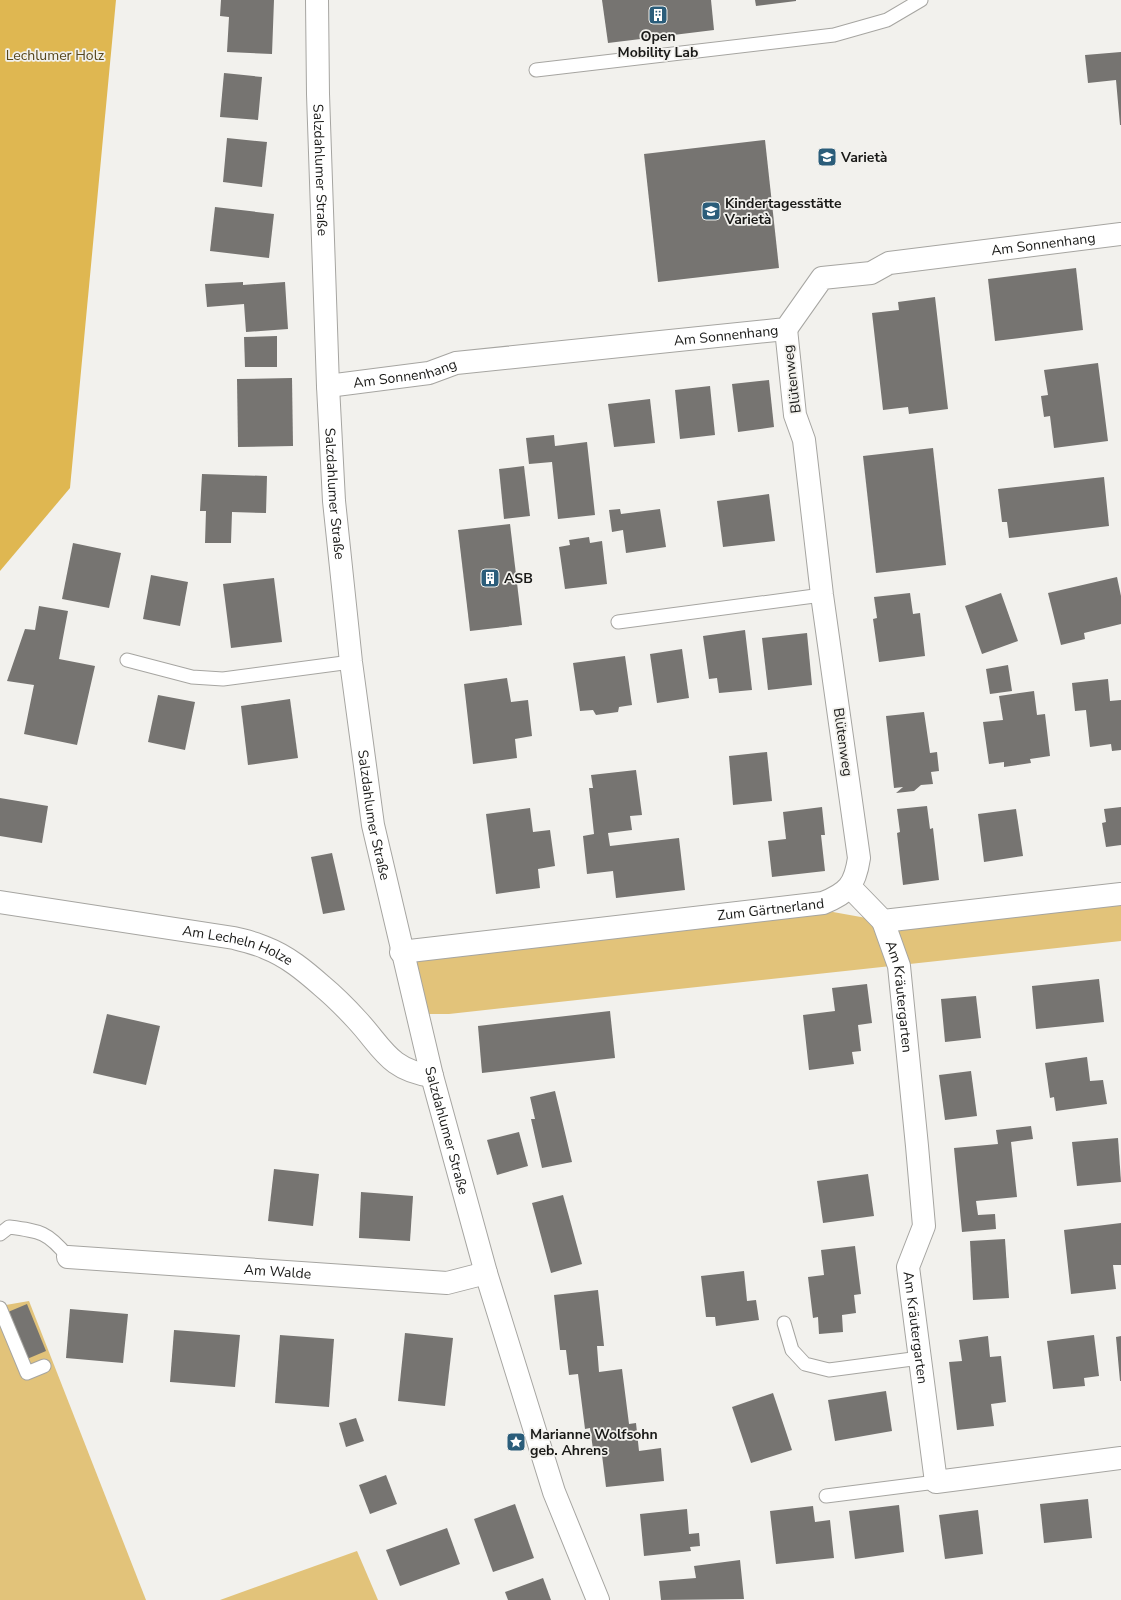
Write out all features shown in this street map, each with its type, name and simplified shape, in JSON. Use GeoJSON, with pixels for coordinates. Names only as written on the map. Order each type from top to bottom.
{"type":"FeatureCollection","features":[{"type":"Feature","properties":{"kind":"street","name":"Salzdahlumer Straße"},"geometry":{"type":"LineString","coordinates":[[317,0],[318,102],[328,386],[334,501],[351,662],[373,824],[432,1076],[486,1273],[554,1492],[598,1600]]}},
{"type":"Feature","properties":{"kind":"street","name":"Am Sonnenhang"},"geometry":{"type":"LineString","coordinates":[[328,386],[429,373],[456,363],[786,329],[822,278],[871,273],[889,263],[1121,234]]}},
{"type":"Feature","properties":{"kind":"street","name":"Blütenweg"},"geometry":{"type":"LineString","coordinates":[[786,329],[795,415],[804,440],[822,595],[859,858],[856,873],[850,887]]}},
{"type":"Feature","properties":{"kind":"street"},"geometry":{"type":"LineString","coordinates":[[850,887],[883,921],[1121,894]]}},
{"type":"Feature","properties":{"kind":"street","name":"Zum Gärtnerland"},"geometry":{"type":"LineString","coordinates":[[402,952],[823,903],[840,896],[850,887]]}},
{"type":"Feature","properties":{"kind":"street","name":"Am Lecheln Holze"},"geometry":{"type":"LineString","coordinates":[[0,902],[234,938],[266,948],[296,965],[322,986],[357,1020],[383,1052],[397,1064],[414,1074],[432,1076]]}},
{"type":"Feature","properties":{"kind":"street","name":"Am Kräutergarten"},"geometry":{"type":"LineString","coordinates":[[883,921],[899,966],[924,1226],[908,1267],[936,1482]]}},
{"type":"Feature","properties":{"kind":"street","name":"Am Walde"},"geometry":{"type":"LineString","coordinates":[[68,1257],[447,1282],[486,1273]]}},
{"type":"Feature","properties":{"kind":"street"},"geometry":{"type":"LineString","coordinates":[[936,1482],[1121,1458]]}},
{"type":"Feature","properties":{"kind":"lane"},"geometry":{"type":"LineString","coordinates":[[536,70],[834,35],[887,20],[921,0]]}},
{"type":"Feature","properties":{"kind":"lane"},"geometry":{"type":"LineString","coordinates":[[618,622],[822,595]]}},
{"type":"Feature","properties":{"kind":"lane"},"geometry":{"type":"LineString","coordinates":[[127,660],[192,677],[223,679],[351,662]]}},
{"type":"Feature","properties":{"kind":"lane"},"geometry":{"type":"LineString","coordinates":[[0,1234],[9,1227],[38,1231],[55,1241],[68,1257]]}},
{"type":"Feature","properties":{"kind":"lane"},"geometry":{"type":"LineString","coordinates":[[0,1308],[27,1373],[44,1366]]}},
{"type":"Feature","properties":{"kind":"lane"},"geometry":{"type":"LineString","coordinates":[[784,1323],[792,1350],[805,1364],[829,1370],[920,1358]]}},
{"type":"Feature","properties":{"kind":"lane"},"geometry":{"type":"LineString","coordinates":[[826,1496],[936,1482]]}},
{"type":"Feature","properties":{"kind":"shaded area"},"geometry":{"type":"Polygon","coordinates":[[[1121,893],[1121,941],[449,1014],[417,1014],[401,952],[833,912],[883,921],[1121,893]]]}},
{"type":"Feature","properties":{"kind":"shaded area"},"geometry":{"type":"Polygon","coordinates":[[[29,1301],[146,1600],[0,1600],[0,1306],[29,1301]]]}},
{"type":"Feature","properties":{"kind":"shaded area"},"geometry":{"type":"Polygon","coordinates":[[[357,1551],[378,1600],[220,1600],[357,1551]]]}},
{"type":"Feature","properties":{"kind":"green space","name":"Lechlumer Holz"},"geometry":{"type":"Polygon","coordinates":[[[0,0],[116,0],[70,488],[0,571],[0,0]]]}},
{"type":"Feature","properties":{"kind":"building"},"geometry":{"type":"Polygon","coordinates":[[[221,0],[274,0],[272,54],[227,52],[229,17],[220,16],[221,0]]]}},
{"type":"Feature","properties":{"kind":"building","name":"Open Mobility Lab"},"geometry":{"type":"Polygon","coordinates":[[[602,0],[711,0],[714,30],[608,43],[602,0]]]}},
{"type":"Feature","properties":{"kind":"building"},"geometry":{"type":"Polygon","coordinates":[[[755,0],[796,0],[796,1],[756,6],[755,0]]]}},
{"type":"Feature","properties":{"kind":"building"},"geometry":{"type":"Polygon","coordinates":[[[1121,52],[1120,125],[1116,80],[1088,83],[1085,55],[1121,52]]]}},
{"type":"Feature","properties":{"kind":"building"},"geometry":{"type":"Polygon","coordinates":[[[224,73],[262,77],[258,120],[220,117],[224,73]]]}},
{"type":"Feature","properties":{"kind":"building"},"geometry":{"type":"Polygon","coordinates":[[[227,138],[267,142],[262,187],[223,182],[227,138]]]}},
{"type":"Feature","properties":{"kind":"building","name":"Kindertagesstätte Varietà"},"geometry":{"type":"Polygon","coordinates":[[[765,140],[779,268],[658,282],[644,154],[765,140]]]}},
{"type":"Feature","properties":{"kind":"building"},"geometry":{"type":"Polygon","coordinates":[[[215,207],[274,214],[269,258],[210,251],[215,207]]]}},
{"type":"Feature","properties":{"kind":"building"},"geometry":{"type":"Polygon","coordinates":[[[1076,268],[1083,330],[995,341],[988,279],[1076,268]]]}},
{"type":"Feature","properties":{"kind":"building"},"geometry":{"type":"Polygon","coordinates":[[[243,282],[243,285],[285,282],[288,329],[246,332],[244,304],[207,307],[205,284],[243,282]]]}},
{"type":"Feature","properties":{"kind":"building"},"geometry":{"type":"Polygon","coordinates":[[[935,297],[948,409],[909,414],[908,407],[883,410],[872,313],[899,310],[898,302],[935,297]]]}},
{"type":"Feature","properties":{"kind":"building"},"geometry":{"type":"Polygon","coordinates":[[[277,336],[277,367],[245,367],[244,337],[277,336]]]}},
{"type":"Feature","properties":{"kind":"building"},"geometry":{"type":"Polygon","coordinates":[[[1098,363],[1108,441],[1054,448],[1050,416],[1044,417],[1041,396],[1048,395],[1044,370],[1098,363]]]}},
{"type":"Feature","properties":{"kind":"building"},"geometry":{"type":"Polygon","coordinates":[[[292,378],[293,446],[238,447],[237,379],[292,378]]]}},
{"type":"Feature","properties":{"kind":"building"},"geometry":{"type":"Polygon","coordinates":[[[769,380],[774,427],[738,432],[732,384],[769,380]]]}},
{"type":"Feature","properties":{"kind":"building"},"geometry":{"type":"Polygon","coordinates":[[[710,386],[715,435],[680,439],[675,390],[710,386]]]}},
{"type":"Feature","properties":{"kind":"building"},"geometry":{"type":"Polygon","coordinates":[[[650,399],[655,443],[614,447],[608,404],[650,399]]]}},
{"type":"Feature","properties":{"kind":"building"},"geometry":{"type":"Polygon","coordinates":[[[554,435],[555,446],[587,442],[595,515],[558,519],[552,462],[529,464],[526,438],[554,435]]]}},
{"type":"Feature","properties":{"kind":"building"},"geometry":{"type":"Polygon","coordinates":[[[933,448],[946,565],[876,573],[863,456],[933,448]]]}},
{"type":"Feature","properties":{"kind":"building"},"geometry":{"type":"Polygon","coordinates":[[[524,466],[530,516],[504,519],[499,469],[524,466]]]}},
{"type":"Feature","properties":{"kind":"building"},"geometry":{"type":"Polygon","coordinates":[[[202,474],[267,476],[266,513],[232,512],[231,543],[205,543],[206,511],[200,511],[202,474]]]}},
{"type":"Feature","properties":{"kind":"building"},"geometry":{"type":"Polygon","coordinates":[[[1104,477],[1109,526],[1009,538],[1007,522],[1002,522],[998,489],[1104,477]]]}},
{"type":"Feature","properties":{"kind":"building"},"geometry":{"type":"Polygon","coordinates":[[[769,494],[775,541],[723,547],[717,501],[769,494]]]}},
{"type":"Feature","properties":{"kind":"building"},"geometry":{"type":"Polygon","coordinates":[[[620,509],[621,514],[660,509],[666,547],[626,553],[623,530],[612,532],[609,510],[620,509]]]}},
{"type":"Feature","properties":{"kind":"building","name":"ASB"},"geometry":{"type":"Polygon","coordinates":[[[510,524],[522,625],[470,631],[458,530],[510,524]]]}},
{"type":"Feature","properties":{"kind":"building"},"geometry":{"type":"Polygon","coordinates":[[[589,537],[590,543],[602,541],[607,584],[565,589],[559,547],[570,545],[569,540],[589,537]]]}},
{"type":"Feature","properties":{"kind":"building"},"geometry":{"type":"Polygon","coordinates":[[[73,543],[121,553],[109,608],[62,599],[73,543]]]}},
{"type":"Feature","properties":{"kind":"building"},"geometry":{"type":"Polygon","coordinates":[[[151,575],[188,582],[180,626],[143,619],[151,575]]]}},
{"type":"Feature","properties":{"kind":"building"},"geometry":{"type":"Polygon","coordinates":[[[1117,577],[1121,596],[1121,624],[1084,633],[1085,639],[1061,645],[1048,593],[1117,577]]]}},
{"type":"Feature","properties":{"kind":"building"},"geometry":{"type":"Polygon","coordinates":[[[274,578],[282,642],[231,648],[223,584],[274,578]]]}},
{"type":"Feature","properties":{"kind":"building"},"geometry":{"type":"Polygon","coordinates":[[[910,593],[913,614],[920,613],[925,656],[879,662],[873,619],[877,618],[874,597],[910,593]]]}},
{"type":"Feature","properties":{"kind":"building"},"geometry":{"type":"Polygon","coordinates":[[[1001,593],[1018,641],[982,654],[965,606],[1001,593]]]}},
{"type":"Feature","properties":{"kind":"building"},"geometry":{"type":"Polygon","coordinates":[[[39,606],[68,611],[59,659],[95,666],[77,745],[24,734],[34,685],[7,681],[25,629],[35,630],[39,606]]]}},
{"type":"Feature","properties":{"kind":"building"},"geometry":{"type":"Polygon","coordinates":[[[745,630],[752,690],[719,693],[717,678],[709,679],[703,636],[745,630]]]}},
{"type":"Feature","properties":{"kind":"building"},"geometry":{"type":"Polygon","coordinates":[[[807,633],[812,685],[768,690],[762,638],[807,633]]]}},
{"type":"Feature","properties":{"kind":"building"},"geometry":{"type":"Polygon","coordinates":[[[682,649],[689,698],[657,703],[650,654],[682,649]]]}},
{"type":"Feature","properties":{"kind":"building"},"geometry":{"type":"Polygon","coordinates":[[[625,656],[632,705],[619,707],[618,712],[596,715],[593,710],[580,711],[573,663],[625,656]]]}},
{"type":"Feature","properties":{"kind":"building"},"geometry":{"type":"Polygon","coordinates":[[[1008,665],[1012,691],[990,694],[986,669],[1008,665]]]}},
{"type":"Feature","properties":{"kind":"building"},"geometry":{"type":"Polygon","coordinates":[[[507,678],[511,702],[528,700],[532,736],[515,739],[517,758],[473,764],[464,684],[507,678]]]}},
{"type":"Feature","properties":{"kind":"building"},"geometry":{"type":"Polygon","coordinates":[[[1108,679],[1110,701],[1121,700],[1121,750],[1112,751],[1111,744],[1090,747],[1086,710],[1075,711],[1072,683],[1108,679]]]}},
{"type":"Feature","properties":{"kind":"building"},"geometry":{"type":"Polygon","coordinates":[[[1034,691],[1037,715],[1045,714],[1050,756],[1030,759],[1031,763],[1004,767],[1004,762],[989,764],[983,722],[1003,720],[999,696],[1034,691]]]}},
{"type":"Feature","properties":{"kind":"building"},"geometry":{"type":"Polygon","coordinates":[[[158,695],[195,702],[185,750],[148,742],[158,695]]]}},
{"type":"Feature","properties":{"kind":"building"},"geometry":{"type":"Polygon","coordinates":[[[290,699],[298,758],[248,765],[241,706],[290,699]]]}},
{"type":"Feature","properties":{"kind":"building"},"geometry":{"type":"Polygon","coordinates":[[[924,712],[930,753],[937,752],[939,771],[931,772],[933,784],[921,785],[914,791],[896,793],[903,787],[894,788],[886,716],[924,712]]]}},
{"type":"Feature","properties":{"kind":"building"},"geometry":{"type":"Polygon","coordinates":[[[767,752],[772,801],[733,805],[729,756],[767,752]]]}},
{"type":"Feature","properties":{"kind":"building"},"geometry":{"type":"Polygon","coordinates":[[[636,770],[642,815],[630,816],[632,830],[608,833],[610,846],[679,838],[685,890],[616,898],[613,871],[587,874],[583,836],[594,834],[589,788],[593,788],[591,775],[636,770]]]}},
{"type":"Feature","properties":{"kind":"building"},"geometry":{"type":"Polygon","coordinates":[[[0,798],[48,806],[42,843],[0,836],[0,798]]]}},
{"type":"Feature","properties":{"kind":"building"},"geometry":{"type":"Polygon","coordinates":[[[927,806],[930,829],[933,828],[939,880],[903,885],[897,833],[900,832],[897,809],[927,806]]]}},
{"type":"Feature","properties":{"kind":"building"},"geometry":{"type":"Polygon","coordinates":[[[822,807],[825,835],[821,835],[825,871],[772,877],[768,841],[786,839],[783,812],[822,807]]]}},
{"type":"Feature","properties":{"kind":"building"},"geometry":{"type":"Polygon","coordinates":[[[1121,807],[1121,845],[1106,847],[1102,823],[1106,822],[1104,809],[1121,807]]]}},
{"type":"Feature","properties":{"kind":"building"},"geometry":{"type":"Polygon","coordinates":[[[530,808],[533,832],[550,830],[555,866],[538,869],[540,888],[496,894],[486,814],[530,808]]]}},
{"type":"Feature","properties":{"kind":"building"},"geometry":{"type":"Polygon","coordinates":[[[1016,809],[1023,856],[984,862],[978,814],[1016,809]]]}},
{"type":"Feature","properties":{"kind":"building"},"geometry":{"type":"Polygon","coordinates":[[[332,853],[345,910],[323,914],[311,857],[332,853]]]}},
{"type":"Feature","properties":{"kind":"building"},"geometry":{"type":"Polygon","coordinates":[[[1099,979],[1104,1022],[1036,1029],[1032,986],[1099,979]]]}},
{"type":"Feature","properties":{"kind":"building"},"geometry":{"type":"Polygon","coordinates":[[[867,984],[872,1023],[858,1025],[861,1051],[852,1052],[854,1064],[809,1070],[803,1015],[835,1011],[832,988],[867,984]]]}},
{"type":"Feature","properties":{"kind":"building"},"geometry":{"type":"Polygon","coordinates":[[[976,996],[981,1038],[945,1042],[941,999],[976,996]]]}},
{"type":"Feature","properties":{"kind":"building"},"geometry":{"type":"Polygon","coordinates":[[[610,1011],[615,1058],[482,1073],[478,1026],[610,1011]]]}},
{"type":"Feature","properties":{"kind":"building"},"geometry":{"type":"Polygon","coordinates":[[[107,1014],[160,1026],[146,1085],[93,1073],[107,1014]]]}},
{"type":"Feature","properties":{"kind":"building"},"geometry":{"type":"Polygon","coordinates":[[[1087,1057],[1090,1081],[1103,1080],[1107,1104],[1056,1111],[1054,1097],[1050,1098],[1045,1063],[1087,1057]]]}},
{"type":"Feature","properties":{"kind":"building"},"geometry":{"type":"Polygon","coordinates":[[[971,1071],[977,1116],[945,1120],[939,1075],[971,1071]]]}},
{"type":"Feature","properties":{"kind":"building"},"geometry":{"type":"Polygon","coordinates":[[[555,1091],[572,1162],[542,1168],[531,1119],[535,1119],[530,1097],[555,1091]]]}},
{"type":"Feature","properties":{"kind":"building"},"geometry":{"type":"Polygon","coordinates":[[[1031,1126],[1033,1139],[1011,1142],[1017,1197],[976,1201],[978,1215],[995,1214],[996,1229],[962,1232],[954,1148],[998,1144],[996,1130],[1031,1126]]]}},
{"type":"Feature","properties":{"kind":"building"},"geometry":{"type":"Polygon","coordinates":[[[519,1132],[528,1166],[497,1175],[487,1140],[519,1132]]]}},
{"type":"Feature","properties":{"kind":"building"},"geometry":{"type":"Polygon","coordinates":[[[1118,1138],[1121,1182],[1077,1186],[1072,1142],[1118,1138]]]}},
{"type":"Feature","properties":{"kind":"building"},"geometry":{"type":"Polygon","coordinates":[[[274,1169],[319,1174],[313,1226],[268,1221],[274,1169]]]}},
{"type":"Feature","properties":{"kind":"building"},"geometry":{"type":"Polygon","coordinates":[[[868,1174],[874,1216],[823,1223],[817,1181],[868,1174]]]}},
{"type":"Feature","properties":{"kind":"building"},"geometry":{"type":"Polygon","coordinates":[[[361,1192],[413,1196],[410,1241],[359,1238],[361,1192]]]}},
{"type":"Feature","properties":{"kind":"building"},"geometry":{"type":"Polygon","coordinates":[[[563,1195],[582,1264],[551,1273],[532,1203],[563,1195]]]}},
{"type":"Feature","properties":{"kind":"building"},"geometry":{"type":"Polygon","coordinates":[[[1121,1223],[1121,1265],[1113,1265],[1116,1289],[1071,1294],[1064,1230],[1121,1223]]]}},
{"type":"Feature","properties":{"kind":"building"},"geometry":{"type":"Polygon","coordinates":[[[1005,1239],[1009,1298],[973,1300],[970,1241],[1005,1239]]]}},
{"type":"Feature","properties":{"kind":"building"},"geometry":{"type":"Polygon","coordinates":[[[855,1246],[861,1294],[854,1295],[856,1313],[842,1315],[843,1332],[819,1334],[818,1317],[813,1318],[808,1277],[824,1275],[821,1250],[855,1246]]]}},
{"type":"Feature","properties":{"kind":"building"},"geometry":{"type":"Polygon","coordinates":[[[744,1271],[747,1301],[756,1300],[759,1320],[716,1326],[715,1317],[706,1317],[701,1276],[744,1271]]]}},
{"type":"Feature","properties":{"kind":"building"},"geometry":{"type":"Polygon","coordinates":[[[598,1290],[604,1346],[597,1346],[599,1372],[622,1369],[629,1424],[636,1423],[639,1451],[661,1448],[664,1481],[606,1487],[602,1455],[594,1456],[590,1428],[585,1429],[578,1374],[569,1375],[566,1350],[560,1350],[554,1295],[598,1290]]]}},
{"type":"Feature","properties":{"kind":"building"},"geometry":{"type":"Polygon","coordinates":[[[27,1304],[46,1351],[27,1359],[8,1312],[27,1304]]]}},
{"type":"Feature","properties":{"kind":"building"},"geometry":{"type":"Polygon","coordinates":[[[70,1309],[128,1314],[123,1363],[66,1358],[70,1309]]]}},
{"type":"Feature","properties":{"kind":"building"},"geometry":{"type":"Polygon","coordinates":[[[174,1330],[240,1335],[235,1387],[170,1382],[174,1330]]]}},
{"type":"Feature","properties":{"kind":"building"},"geometry":{"type":"Polygon","coordinates":[[[405,1333],[453,1338],[445,1406],[398,1401],[405,1333]]]}},
{"type":"Feature","properties":{"kind":"building"},"geometry":{"type":"Polygon","coordinates":[[[280,1335],[334,1339],[329,1407],[275,1403],[280,1335]]]}},
{"type":"Feature","properties":{"kind":"building"},"geometry":{"type":"Polygon","coordinates":[[[1094,1335],[1099,1376],[1084,1378],[1085,1386],[1053,1389],[1047,1341],[1094,1335]]]}},
{"type":"Feature","properties":{"kind":"building"},"geometry":{"type":"Polygon","coordinates":[[[988,1336],[990,1357],[1001,1356],[1006,1402],[991,1404],[994,1426],[957,1430],[949,1362],[962,1361],[959,1340],[988,1336]]]}},
{"type":"Feature","properties":{"kind":"building"},"geometry":{"type":"Polygon","coordinates":[[[1121,1336],[1121,1381],[1120,1381],[1116,1337],[1121,1336]]]}},
{"type":"Feature","properties":{"kind":"building"},"geometry":{"type":"Polygon","coordinates":[[[886,1391],[892,1431],[835,1441],[828,1400],[886,1391]]]}},
{"type":"Feature","properties":{"kind":"building"},"geometry":{"type":"Polygon","coordinates":[[[773,1393],[792,1450],[751,1463],[732,1407],[773,1393]]]}},
{"type":"Feature","properties":{"kind":"building"},"geometry":{"type":"Polygon","coordinates":[[[356,1418],[364,1441],[346,1447],[339,1423],[356,1418]]]}},
{"type":"Feature","properties":{"kind":"building"},"geometry":{"type":"Polygon","coordinates":[[[386,1475],[397,1504],[370,1514],[359,1485],[386,1475]]]}},
{"type":"Feature","properties":{"kind":"building"},"geometry":{"type":"Polygon","coordinates":[[[1088,1499],[1092,1538],[1044,1543],[1040,1504],[1088,1499]]]}},
{"type":"Feature","properties":{"kind":"building"},"geometry":{"type":"Polygon","coordinates":[[[515,1504],[534,1558],[493,1572],[474,1519],[515,1504]]]}},
{"type":"Feature","properties":{"kind":"building"},"geometry":{"type":"Polygon","coordinates":[[[899,1505],[904,1552],[855,1559],[849,1511],[899,1505]]]}},
{"type":"Feature","properties":{"kind":"building"},"geometry":{"type":"Polygon","coordinates":[[[813,1506],[815,1522],[830,1520],[834,1558],[776,1564],[770,1511],[813,1506]]]}},
{"type":"Feature","properties":{"kind":"building"},"geometry":{"type":"Polygon","coordinates":[[[687,1509],[689,1534],[699,1533],[700,1546],[690,1547],[691,1551],[644,1556],[640,1514],[687,1509]]]}},
{"type":"Feature","properties":{"kind":"building"},"geometry":{"type":"Polygon","coordinates":[[[978,1510],[983,1554],[945,1559],[939,1515],[978,1510]]]}},
{"type":"Feature","properties":{"kind":"building"},"geometry":{"type":"Polygon","coordinates":[[[447,1528],[460,1564],[400,1586],[386,1550],[447,1528]]]}},
{"type":"Feature","properties":{"kind":"building"},"geometry":{"type":"Polygon","coordinates":[[[740,1560],[744,1599],[661,1600],[659,1581],[696,1578],[694,1566],[740,1560]]]}},
{"type":"Feature","properties":{"kind":"building"},"geometry":{"type":"Polygon","coordinates":[[[543,1578],[551,1600],[508,1600],[505,1592],[543,1578]]]}},
{"type":"Feature","properties":{"kind":"place","name":"Open Mobility Lab"},"geometry":{"type":"Point","coordinates":[658,15]}},
{"type":"Feature","properties":{"kind":"place","name":"Varietà"},"geometry":{"type":"Point","coordinates":[827,157]}},
{"type":"Feature","properties":{"kind":"place","name":"Kindertagesstätte Varietà"},"geometry":{"type":"Point","coordinates":[711,211]}},
{"type":"Feature","properties":{"kind":"place","name":"ASB"},"geometry":{"type":"Point","coordinates":[490,578]}},
{"type":"Feature","properties":{"kind":"place","name":"Marianne Wolfsohn geb. Ahrens"},"geometry":{"type":"Point","coordinates":[516,1442]}}]}
